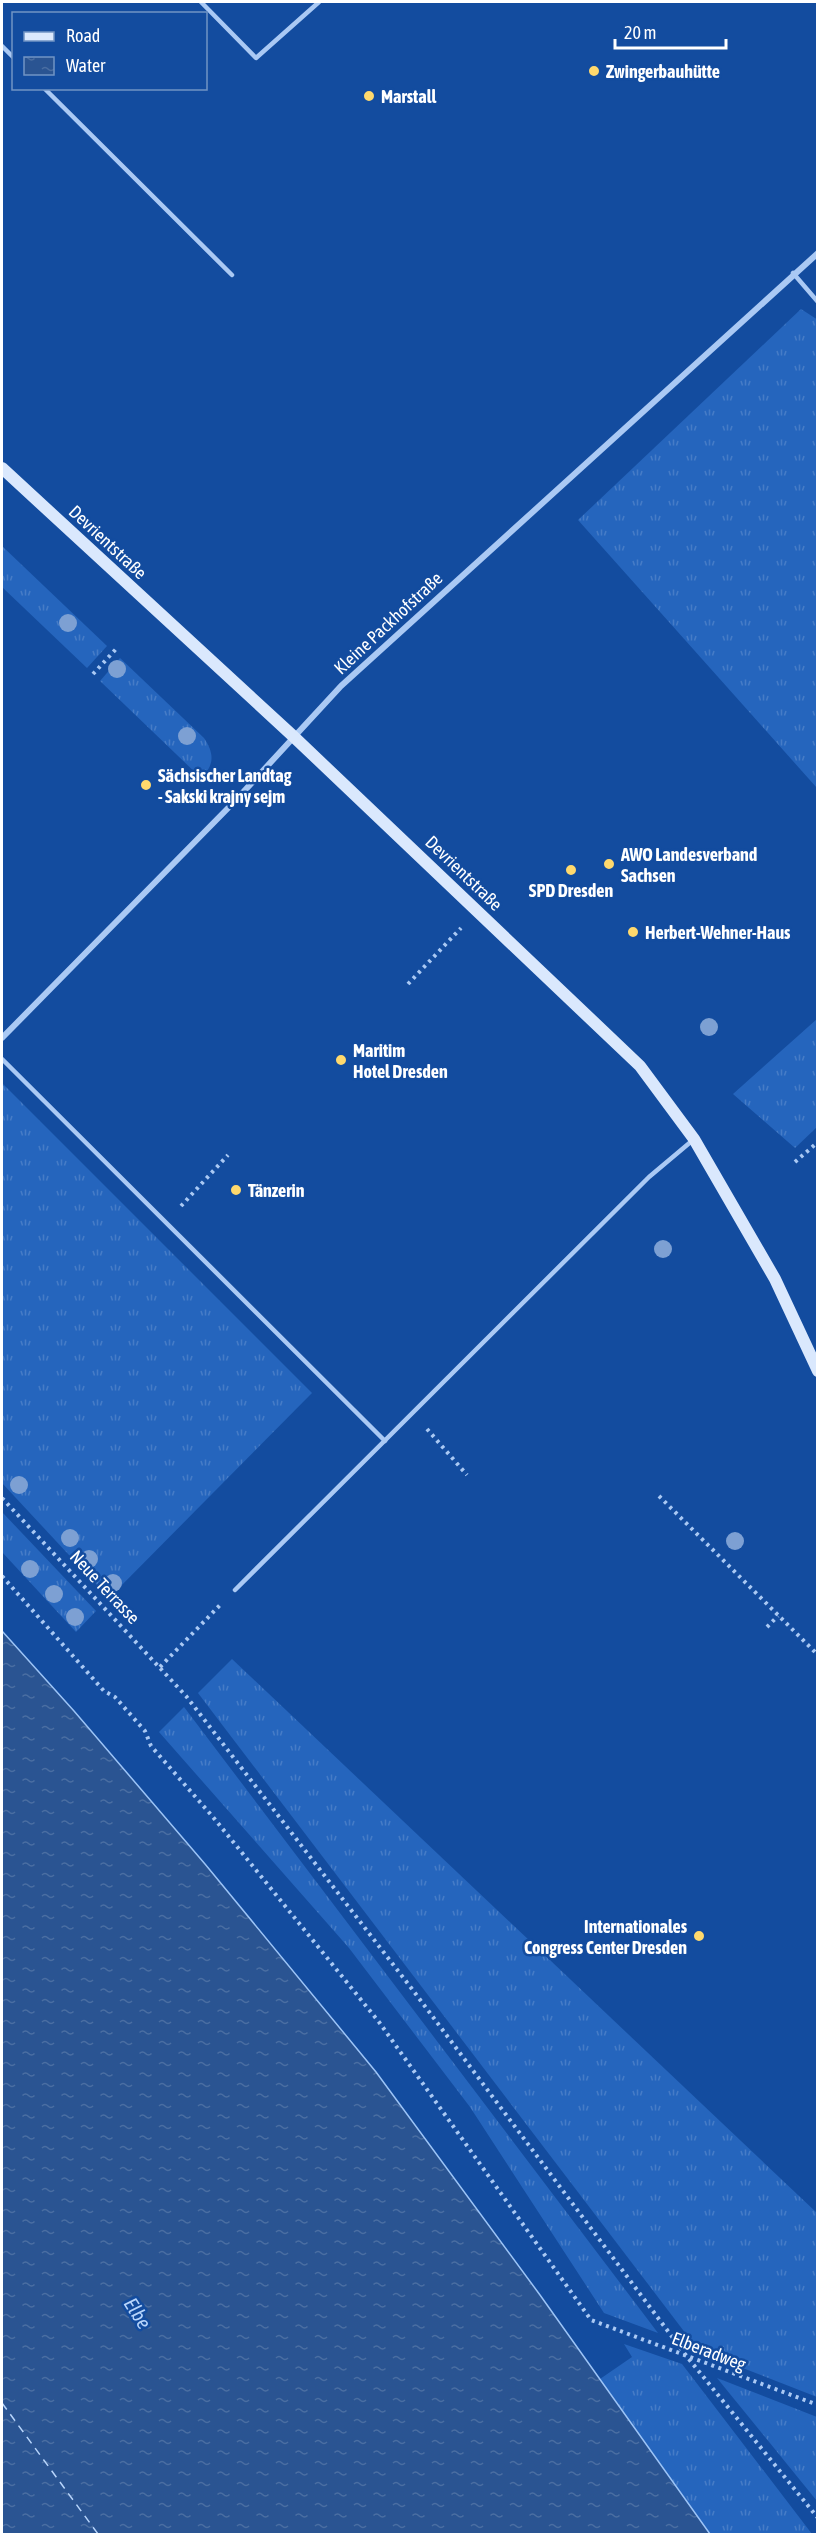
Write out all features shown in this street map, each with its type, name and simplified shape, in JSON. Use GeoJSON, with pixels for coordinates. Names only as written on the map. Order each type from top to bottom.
{"type":"FeatureCollection","features":[{"type":"Feature","properties":{"kind":"main road","name":"Devrientstraße"},"geometry":{"type":"LineString","coordinates":[[2,468],[293,736],[640,1066],[694,1139],[775,1278],[818,1371]]}},
{"type":"Feature","properties":{"kind":"street","name":"Kleine Packhofstraße"},"geometry":{"type":"LineString","coordinates":[[2,1038],[235,801],[293,736],[350,678],[818,253]]}},
{"type":"Feature","properties":{"kind":"lane"},"geometry":{"type":"LineString","coordinates":[[201,2],[256,58],[319,2]]}},
{"type":"Feature","properties":{"kind":"lane"},"geometry":{"type":"LineString","coordinates":[[46,90],[232,275]]}},
{"type":"Feature","properties":{"kind":"lane"},"geometry":{"type":"LineString","coordinates":[[794,273],[818,302]]}},
{"type":"Feature","properties":{"kind":"lane"},"geometry":{"type":"LineString","coordinates":[[2,1059],[385,1441]]}},
{"type":"Feature","properties":{"kind":"lane"},"geometry":{"type":"LineString","coordinates":[[235,1590],[649,1177],[694,1139]]}},
{"type":"Feature","properties":{"kind":"path"},"geometry":{"type":"LineString","coordinates":[[93,674],[117,648]]}},
{"type":"Feature","properties":{"kind":"path"},"geometry":{"type":"LineString","coordinates":[[408,984],[445,945]]}},
{"type":"Feature","properties":{"kind":"path"},"geometry":{"type":"LineString","coordinates":[[795,1162],[818,1142]]}},
{"type":"Feature","properties":{"kind":"path"},"geometry":{"type":"LineString","coordinates":[[166,1222],[228,1155]]}},
{"type":"Feature","properties":{"kind":"path"},"geometry":{"type":"LineString","coordinates":[[440,1445],[467,1475]]}},
{"type":"Feature","properties":{"kind":"path"},"geometry":{"type":"LineString","coordinates":[[659,1496],[818,1655]]}},
{"type":"Feature","properties":{"kind":"path","name":"Neue Terrasse"},"geometry":{"type":"LineString","coordinates":[[2,1498],[186,1696],[412,1989],[688,2358],[818,2518]]}},
{"type":"Feature","properties":{"kind":"path","name":"Elberadweg"},"geometry":{"type":"LineString","coordinates":[[2,1576],[104,1691],[115,1697],[145,1731],[151,1746],[213,1817],[379,2022],[591,2320],[818,2405]]}},
{"type":"Feature","properties":{"kind":"path"},"geometry":{"type":"LineString","coordinates":[[160,1667],[235,1590]]}},
{"type":"Feature","properties":{"kind":"path"},"geometry":{"type":"LineString","coordinates":[[767,1627],[778,1616]]}},
{"type":"Feature","properties":{"kind":"green space"},"geometry":{"type":"Polygon","coordinates":[[[801,309],[818,320],[817,788],[578,520],[801,309]]]}},
{"type":"Feature","properties":{"kind":"green space"},"geometry":{"type":"Polygon","coordinates":[[[2,546],[107,646],[87,668],[2,587],[2,546]]]}},
{"type":"Feature","properties":{"kind":"green space"},"geometry":{"type":"Polygon","coordinates":[[[120,658],[204,738],[212,759],[209,768],[201,778],[100,681],[120,658]]]}},
{"type":"Feature","properties":{"kind":"green space"},"geometry":{"type":"Polygon","coordinates":[[[817,1019],[817,1127],[795,1148],[733,1094],[817,1019]]]}},
{"type":"Feature","properties":{"kind":"green space"},"geometry":{"type":"Polygon","coordinates":[[[3,1084],[312,1393],[109,1598],[2,1483],[3,1084]]]}},
{"type":"Feature","properties":{"kind":"green space"},"geometry":{"type":"Polygon","coordinates":[[[2,1512],[96,1611],[76,1632],[2,1552],[2,1512]]]}},
{"type":"Feature","properties":{"kind":"green space"},"geometry":{"type":"Polygon","coordinates":[[[232,1659],[817,2213],[817,2397],[699,2351],[198,1693],[232,1659]]]}},
{"type":"Feature","properties":{"kind":"green space"},"geometry":{"type":"Polygon","coordinates":[[[184,1707],[658,2333],[604,2313],[470,2107],[349,1948],[159,1732],[184,1707]]]}},
{"type":"Feature","properties":{"kind":"green space"},"geometry":{"type":"Polygon","coordinates":[[[624,2344],[682,2364],[812,2534],[710,2534],[600,2379],[632,2357],[624,2344]]]}},
{"type":"Feature","properties":{"kind":"green space"},"geometry":{"type":"Polygon","coordinates":[[[717,2378],[817,2417],[817,2501],[717,2378]]]}},
{"type":"Feature","properties":{"kind":"water","name":"Elbe"},"geometry":{"type":"Polygon","coordinates":[[[2,1631],[205,1864],[376,2072],[540,2295],[710,2534],[2,2534],[2,1631]]]}},
{"type":"Feature","properties":{"kind":"ferry route"},"geometry":{"type":"LineString","coordinates":[[2,2403],[98,2534]]}},
{"type":"Feature","properties":{"kind":"place","name":"Zwingerbauhütte"},"geometry":{"type":"Point","coordinates":[594,71]}},
{"type":"Feature","properties":{"kind":"place","name":"Marstall"},"geometry":{"type":"Point","coordinates":[369,96]}},
{"type":"Feature","properties":{"kind":"place","name":"Sächsischer Landtag - Sakski krajny sejm"},"geometry":{"type":"Point","coordinates":[146,785]}},
{"type":"Feature","properties":{"kind":"place","name":"AWO Landesverband Sachsen"},"geometry":{"type":"Point","coordinates":[609,864]}},
{"type":"Feature","properties":{"kind":"place","name":"SPD Dresden"},"geometry":{"type":"Point","coordinates":[571,870]}},
{"type":"Feature","properties":{"kind":"place","name":"Herbert-Wehner-Haus"},"geometry":{"type":"Point","coordinates":[633,932]}},
{"type":"Feature","properties":{"kind":"place","name":"Maritim Hotel Dresden"},"geometry":{"type":"Point","coordinates":[341,1060]}},
{"type":"Feature","properties":{"kind":"place","name":"Tänzerin"},"geometry":{"type":"Point","coordinates":[236,1190]}},
{"type":"Feature","properties":{"kind":"place","name":"Internationales Congress Center Dresden"},"geometry":{"type":"Point","coordinates":[699,1936]}}]}
